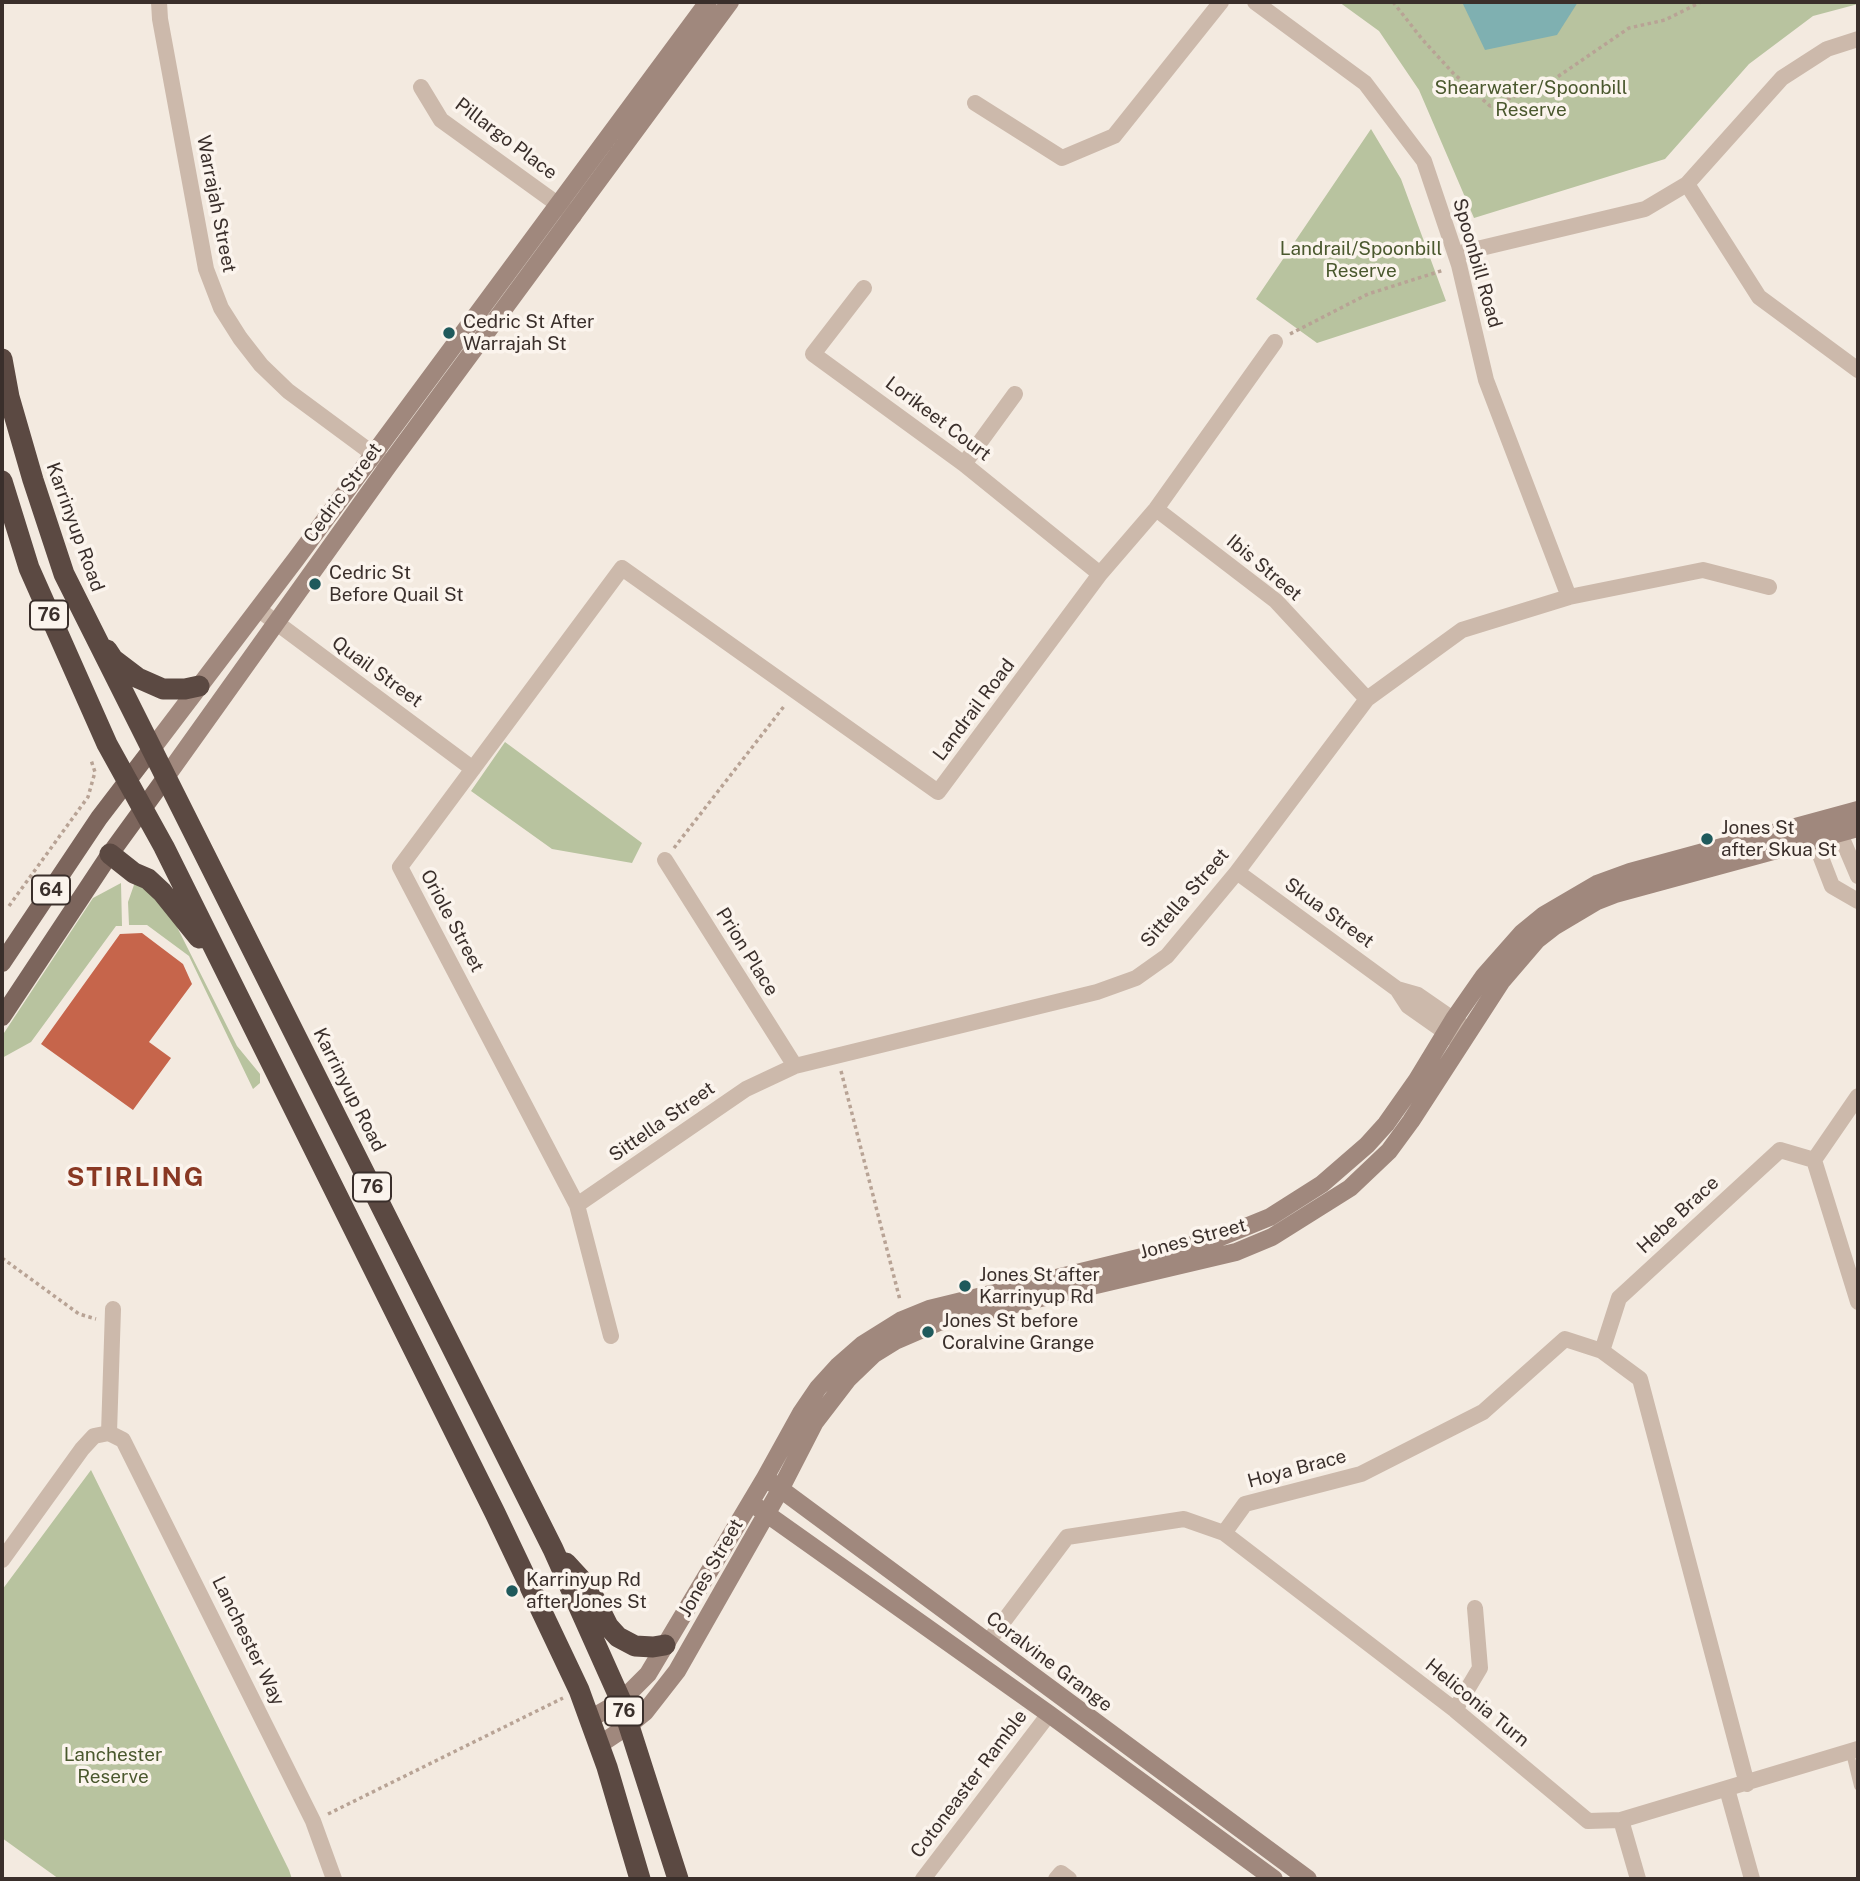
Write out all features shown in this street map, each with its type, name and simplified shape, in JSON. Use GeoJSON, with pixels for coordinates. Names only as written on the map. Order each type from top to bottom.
{"type":"FeatureCollection","features":[{"type":"Feature","properties":{"kind":"highway","name":"Karrinyup Road"},"geometry":{"type":"LineString","coordinates":[[2,359],[9,397],[64,574],[553,1549],[621,1701],[678,1879]]}},
{"type":"Feature","properties":{"kind":"highway","name":"76"},"geometry":{"type":"LineString","coordinates":[[2,481],[29,568],[107,744],[144,808],[228,976],[495,1513],[579,1690],[599,1745],[640,1879]]}},
{"type":"Feature","properties":{"kind":"highway"},"geometry":{"type":"LineString","coordinates":[[89,625],[114,659],[138,678],[163,689],[185,690],[199,686]]}},
{"type":"Feature","properties":{"kind":"highway"},"geometry":{"type":"LineString","coordinates":[[110,854],[134,873],[148,879],[162,892],[228,976]]}},
{"type":"Feature","properties":{"kind":"highway"},"geometry":{"type":"LineString","coordinates":[[553,1549],[589,1588],[608,1626],[618,1637],[635,1646],[665,1645]]}},
{"type":"Feature","properties":{"kind":"main road","name":"Cedric Street"},"geometry":{"type":"LineString","coordinates":[[2,963],[99,818],[151,750]]}},
{"type":"Feature","properties":{"kind":"main road","name":"Cedric Street"},"geometry":{"type":"LineString","coordinates":[[2,1017],[110,854],[166,777]]}},
{"type":"Feature","properties":{"kind":"street","name":"Warrajah Street"},"geometry":{"type":"LineString","coordinates":[[159,2],[206,269],[221,308],[261,365],[288,391],[388,466]]}},
{"type":"Feature","properties":{"kind":"street","name":"Cedric Street"},"geometry":{"type":"LineString","coordinates":[[151,750],[708,2]]}},
{"type":"Feature","properties":{"kind":"street","name":"Cedric Street"},"geometry":{"type":"LineString","coordinates":[[166,777],[388,466],[730,2]]}},
{"type":"Feature","properties":{"kind":"street"},"geometry":{"type":"LineString","coordinates":[[975,103],[1062,158],[1114,136],[1222,2]]}},
{"type":"Feature","properties":{"kind":"street","name":"Spoonbill Road"},"geometry":{"type":"LineString","coordinates":[[1255,2],[1365,83],[1424,161],[1457,260],[1486,380],[1569,597]]}},
{"type":"Feature","properties":{"kind":"street"},"geometry":{"type":"LineString","coordinates":[[1457,260],[1645,209],[1688,184],[1782,78],[1827,49],[1858,39]]}},
{"type":"Feature","properties":{"kind":"street","name":"Pillargo Place"},"geometry":{"type":"LineString","coordinates":[[421,87],[441,120],[574,216]]}},
{"type":"Feature","properties":{"kind":"street"},"geometry":{"type":"LineString","coordinates":[[1688,184],[1759,297],[1858,370]]}},
{"type":"Feature","properties":{"kind":"street","name":"Lorikeet Court"},"geometry":{"type":"LineString","coordinates":[[864,288],[813,354],[964,464],[1100,574]]}},
{"type":"Feature","properties":{"kind":"street","name":"Landrail Road"},"geometry":{"type":"LineString","coordinates":[[622,568],[938,792],[1100,574],[1156,509],[1275,342]]}},
{"type":"Feature","properties":{"kind":"street"},"geometry":{"type":"LineString","coordinates":[[964,464],[1015,394]]}},
{"type":"Feature","properties":{"kind":"street","name":"Ibis Street"},"geometry":{"type":"LineString","coordinates":[[1156,509],[1276,601],[1367,699]]}},
{"type":"Feature","properties":{"kind":"street","name":"Oriole Street"},"geometry":{"type":"LineString","coordinates":[[611,1336],[577,1205],[400,867],[622,568]]}},
{"type":"Feature","properties":{"kind":"street","name":"Sittella Street"},"geometry":{"type":"LineString","coordinates":[[577,1205],[746,1089],[795,1066],[838,1058],[1097,992],[1136,978],[1167,956],[1237,872],[1367,699],[1462,630],[1569,597],[1703,570],[1769,587]]}},
{"type":"Feature","properties":{"kind":"street","name":"Quail Street"},"geometry":{"type":"LineString","coordinates":[[258,609],[472,769]]}},
{"type":"Feature","properties":{"kind":"street","name":"Jones Street"},"geometry":{"type":"LineString","coordinates":[[1836,825],[1858,810]]}},
{"type":"Feature","properties":{"kind":"street"},"geometry":{"type":"LineString","coordinates":[[1836,825],[1858,876]]}},
{"type":"Feature","properties":{"kind":"street","name":"Jones Street"},"geometry":{"type":"LineString","coordinates":[[590,1719],[621,1701],[648,1674],[751,1503],[801,1413],[818,1388],[862,1345],[902,1320],[957,1301],[1216,1239],[1270,1217],[1322,1184],[1367,1145],[1409,1091],[1450,1026],[1502,954],[1544,915],[1597,884],[1630,872],[1836,825],[1858,828]]}},
{"type":"Feature","properties":{"kind":"street"},"geometry":{"type":"LineString","coordinates":[[1810,831],[1832,886],[1857,895]]}},
{"type":"Feature","properties":{"kind":"street","name":"Jones Street"},"geometry":{"type":"LineString","coordinates":[[599,1745],[629,1725],[659,1697],[677,1671],[767,1513],[815,1422],[860,1366],[874,1354],[895,1341],[939,1322],[1236,1252],[1272,1237],[1325,1205],[1370,1171],[1411,1121],[1502,982],[1537,940],[1576,912],[1615,894],[1810,831]]}},
{"type":"Feature","properties":{"kind":"street","name":"Prion Place"},"geometry":{"type":"LineString","coordinates":[[664,860],[795,1066]]}},
{"type":"Feature","properties":{"kind":"street","name":"Skua Street"},"geometry":{"type":"LineString","coordinates":[[1237,872],[1397,989],[1408,1006],[1450,1026],[1466,1037]]}},
{"type":"Feature","properties":{"kind":"street"},"geometry":{"type":"LineString","coordinates":[[1858,1096],[1814,1160],[1858,1302]]}},
{"type":"Feature","properties":{"kind":"street","name":"Hebe Brace"},"geometry":{"type":"LineString","coordinates":[[1602,1351],[1619,1298],[1780,1150],[1814,1160]]}},
{"type":"Feature","properties":{"kind":"street"},"geometry":{"type":"LineString","coordinates":[[2,1560],[82,1449],[94,1436],[109,1433],[113,1317]]}},
{"type":"Feature","properties":{"kind":"street","name":"Hoya Brace"},"geometry":{"type":"LineString","coordinates":[[1224,1533],[1245,1504],[1361,1474],[1483,1412],[1565,1339],[1602,1351]]}},
{"type":"Feature","properties":{"kind":"street"},"geometry":{"type":"LineString","coordinates":[[1602,1351],[1640,1379],[1747,1784]]}},
{"type":"Feature","properties":{"kind":"street","name":"Lanchester Way"},"geometry":{"type":"LineString","coordinates":[[109,1433],[123,1440],[131,1453],[313,1821],[334,1879]]}},
{"type":"Feature","properties":{"kind":"street","name":"Coralvine Grange"},"geometry":{"type":"LineString","coordinates":[[765,1478],[1308,1879]]}},
{"type":"Feature","properties":{"kind":"street"},"geometry":{"type":"LineString","coordinates":[[751,1503],[1049,1714],[1274,1879]]}},
{"type":"Feature","properties":{"kind":"street"},"geometry":{"type":"LineString","coordinates":[[988,1642],[1067,1537],[1184,1519],[1224,1533]]}},
{"type":"Feature","properties":{"kind":"street","name":"Heliconia Turn"},"geometry":{"type":"LineString","coordinates":[[1224,1533],[1455,1710],[1588,1821],[1621,1820],[1854,1751]]}},
{"type":"Feature","properties":{"kind":"street"},"geometry":{"type":"LineString","coordinates":[[1455,1710],[1479,1668],[1475,1608]]}},
{"type":"Feature","properties":{"kind":"street","name":"Cotoneaster Ramble"},"geometry":{"type":"LineString","coordinates":[[923,1879],[1049,1714]]}},
{"type":"Feature","properties":{"kind":"street"},"geometry":{"type":"LineString","coordinates":[[1727,1789],[1752,1879]]}},
{"type":"Feature","properties":{"kind":"street"},"geometry":{"type":"LineString","coordinates":[[1621,1820],[1638,1879]]}},
{"type":"Feature","properties":{"kind":"street"},"geometry":{"type":"LineString","coordinates":[[1056,1879],[1061,1873],[1069,1879]]}},
{"type":"Feature","properties":{"kind":"lane"},"geometry":{"type":"LineString","coordinates":[[1854,1751],[1858,1786]]}},
{"type":"Feature","properties":{"kind":"path"},"geometry":{"type":"LineString","coordinates":[[1393,2],[1453,74],[1490,106],[1548,85],[1629,28],[1665,20],[1701,2]]}},
{"type":"Feature","properties":{"kind":"path"},"geometry":{"type":"LineString","coordinates":[[1275,342],[1368,294],[1457,260]]}},
{"type":"Feature","properties":{"kind":"path"},"geometry":{"type":"LineString","coordinates":[[664,860],[795,692]]}},
{"type":"Feature","properties":{"kind":"path"},"geometry":{"type":"LineString","coordinates":[[9,906],[88,797],[95,772],[90,755]]}},
{"type":"Feature","properties":{"kind":"path"},"geometry":{"type":"LineString","coordinates":[[838,1058],[900,1295],[902,1320]]}},
{"type":"Feature","properties":{"kind":"path"},"geometry":{"type":"LineString","coordinates":[[2,1258],[79,1314],[113,1317]]}},
{"type":"Feature","properties":{"kind":"path"},"geometry":{"type":"LineString","coordinates":[[313,1821],[564,1697]]}},
{"type":"Feature","properties":{"kind":"green space","name":"Shearwater/Spoonbill Reserve"},"geometry":{"type":"Polygon","coordinates":[[[1339,2],[1858,4],[1813,16],[1749,64],[1665,159],[1474,218],[1419,90],[1379,31],[1339,2]]]}},
{"type":"Feature","properties":{"kind":"green space","name":"Landrail/Spoonbill Reserve"},"geometry":{"type":"Polygon","coordinates":[[[1371,129],[1401,179],[1446,301],[1317,343],[1256,299],[1371,129]]]}},
{"type":"Feature","properties":{"kind":"green space"},"geometry":{"type":"Polygon","coordinates":[[[505,742],[642,843],[632,863],[552,849],[471,791],[505,742]]]}},
{"type":"Feature","properties":{"kind":"green space"},"geometry":{"type":"Polygon","coordinates":[[[135,882],[148,887],[176,925],[237,1046],[260,1074],[260,1083],[253,1089],[189,956],[147,925],[129,925],[128,902],[135,882]]]}},
{"type":"Feature","properties":{"kind":"green space"},"geometry":{"type":"Polygon","coordinates":[[[121,883],[122,926],[116,926],[31,1042],[2,1058],[2,1036],[93,898],[121,883]]]}},
{"type":"Feature","properties":{"kind":"green space","name":"Lanchester Reserve"},"geometry":{"type":"Polygon","coordinates":[[[91,1470],[292,1879],[59,1879],[2,1838],[2,1590],[91,1470]]]}},
{"type":"Feature","properties":{"kind":"water"},"geometry":{"type":"Polygon","coordinates":[[[1462,2],[1578,2],[1557,35],[1485,50],[1462,2]]]}},
{"type":"Feature","properties":{"kind":"building"},"geometry":{"type":"Polygon","coordinates":[[[142,933],[183,964],[192,984],[149,1042],[171,1058],[133,1110],[41,1044],[120,934],[142,933]]]}},
{"type":"Feature","properties":{"kind":"place","name":"Cedric St After Warrajah St"},"geometry":{"type":"Point","coordinates":[449,333]}},
{"type":"Feature","properties":{"kind":"place","name":"Cedric St Before Quail St"},"geometry":{"type":"Point","coordinates":[315,584]}},
{"type":"Feature","properties":{"kind":"place","name":"Jones St after Skua St"},"geometry":{"type":"Point","coordinates":[1707,839]}},
{"type":"Feature","properties":{"kind":"place","name":"Jones St after Karrinyup Rd"},"geometry":{"type":"Point","coordinates":[965,1286]}},
{"type":"Feature","properties":{"kind":"place","name":"Jones St before Coralvine Grange"},"geometry":{"type":"Point","coordinates":[928,1332]}},
{"type":"Feature","properties":{"kind":"place","name":"Karrinyup Rd after Jones St"},"geometry":{"type":"Point","coordinates":[512,1591]}},
{"type":"Feature","properties":{"kind":"district","name":"STIRLING"},"geometry":{"type":"Point","coordinates":[136,1178]}}]}
